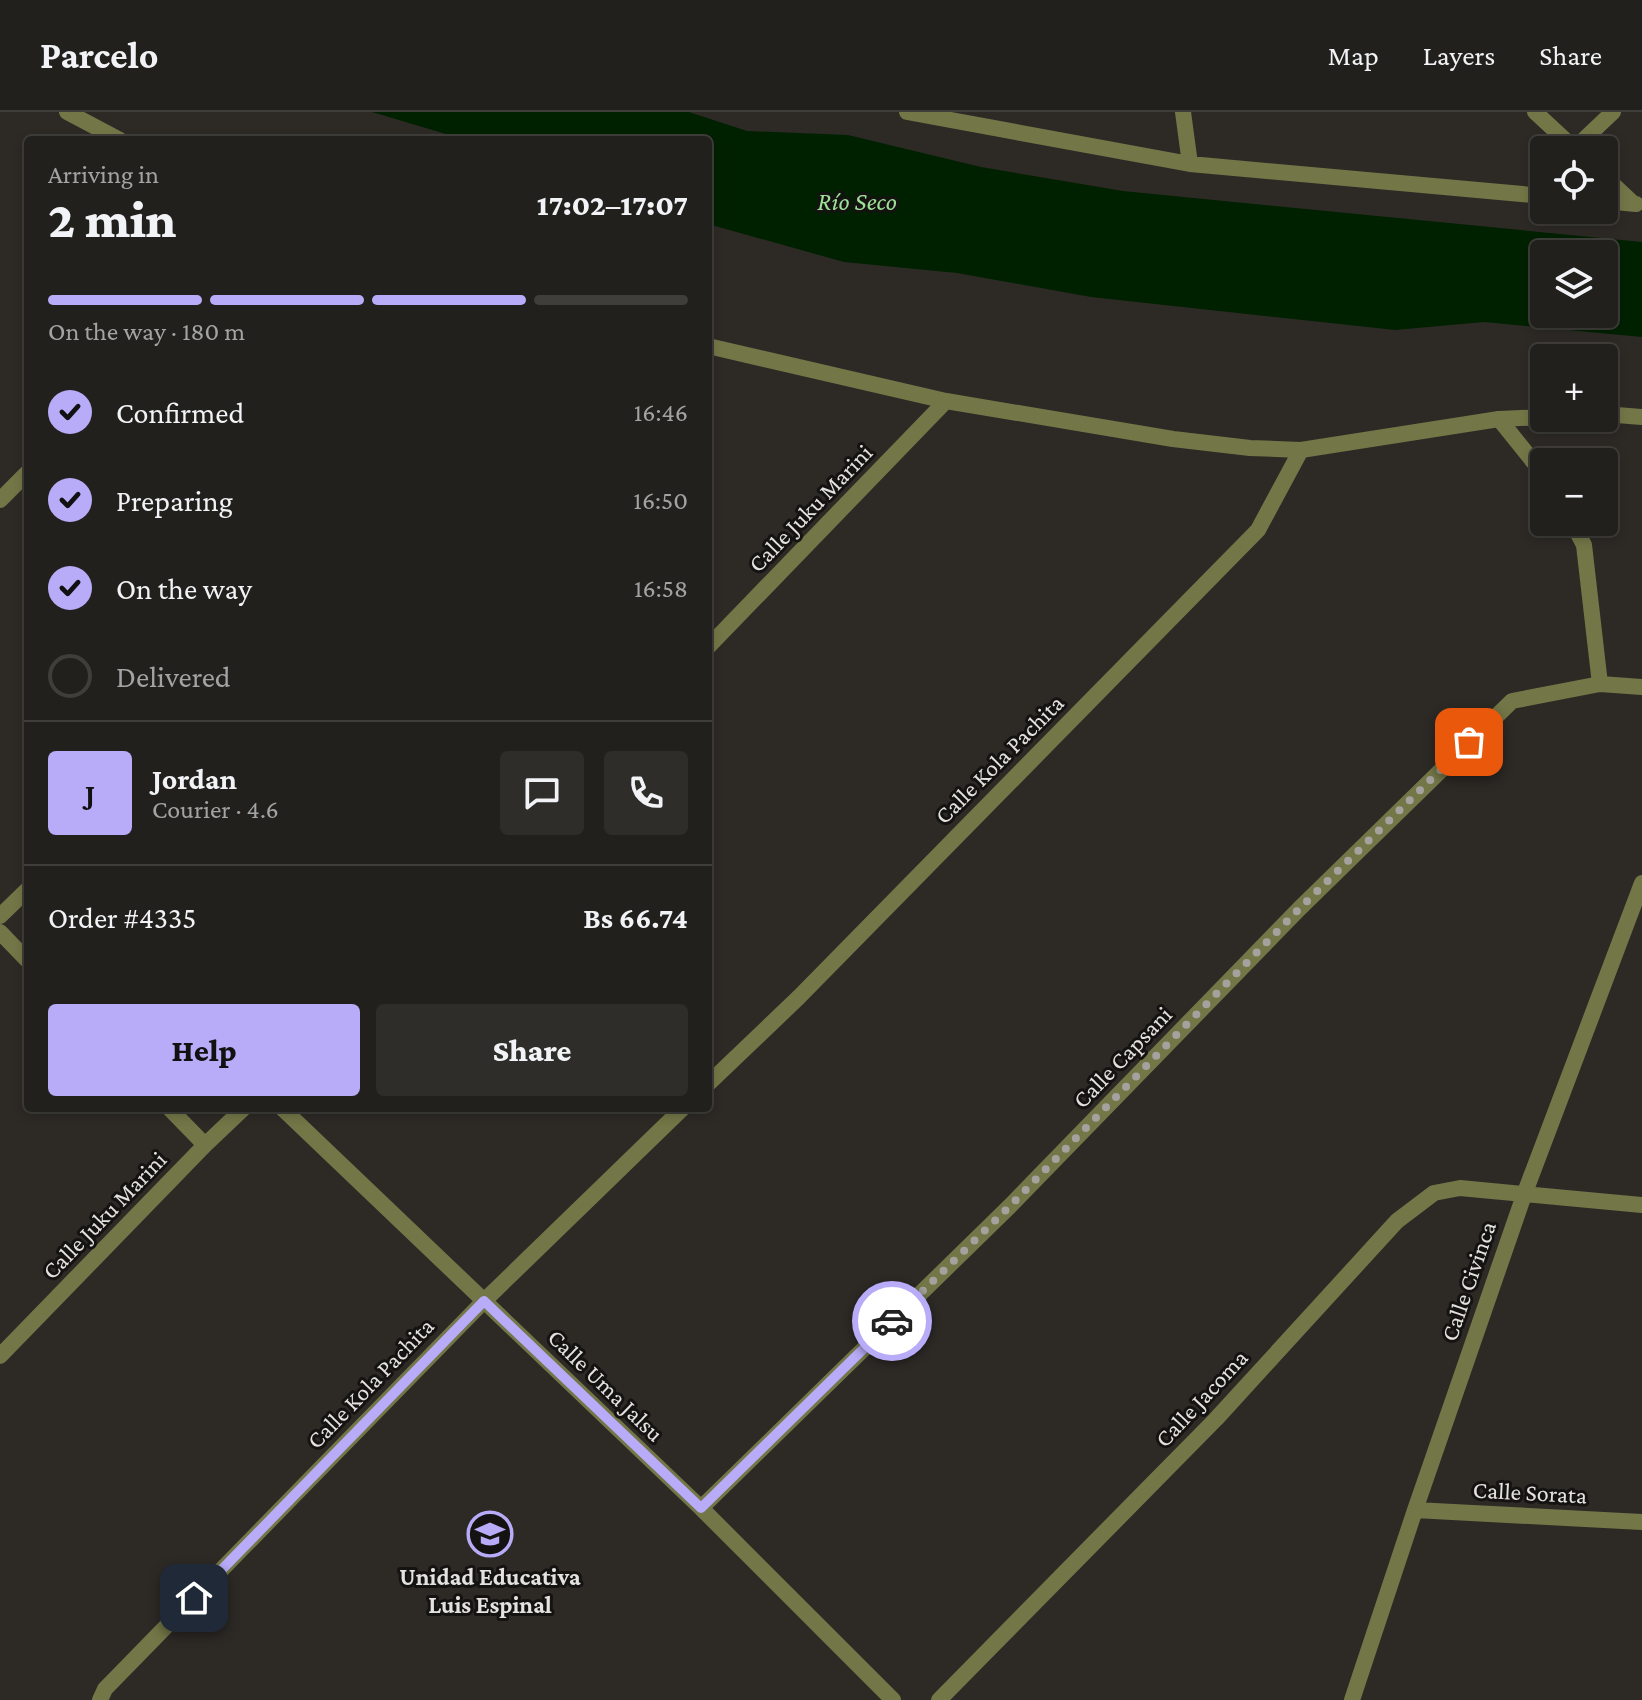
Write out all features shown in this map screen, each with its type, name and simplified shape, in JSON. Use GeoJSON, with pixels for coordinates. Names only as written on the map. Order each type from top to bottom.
{"type":"FeatureCollection","features":[{"type":"Feature","properties":{"kind":"street"},"geometry":{"type":"LineString","coordinates":[[67,112],[112,136]]}},
{"type":"Feature","properties":{"kind":"street"},"geometry":{"type":"LineString","coordinates":[[907,112],[1190,164],[1530,195]]}},
{"type":"Feature","properties":{"kind":"street"},"geometry":{"type":"LineString","coordinates":[[1183,112],[1190,164]]}},
{"type":"Feature","properties":{"kind":"street"},"geometry":{"type":"LineString","coordinates":[[1535,112],[1561,136]]}},
{"type":"Feature","properties":{"kind":"street"},"geometry":{"type":"LineString","coordinates":[[1588,136],[1613,112]]}},
{"type":"Feature","properties":{"kind":"street"},"geometry":{"type":"LineString","coordinates":[[1618,188],[1638,204]]}},
{"type":"Feature","properties":{"kind":"street"},"geometry":{"type":"LineString","coordinates":[[1618,202],[1638,204]]}},
{"type":"Feature","properties":{"kind":"street"},"geometry":{"type":"LineString","coordinates":[[712,347],[946,401],[1173,439],[1250,448],[1301,450],[1499,419],[1530,418]]}},
{"type":"Feature","properties":{"kind":"street","name":"Calle Juku Marini"},"geometry":{"type":"LineString","coordinates":[[712,643],[946,401]]}},
{"type":"Feature","properties":{"kind":"street"},"geometry":{"type":"LineString","coordinates":[[1618,415],[1642,417]]}},
{"type":"Feature","properties":{"kind":"street"},"geometry":{"type":"LineString","coordinates":[[1499,419],[1530,458]]}},
{"type":"Feature","properties":{"kind":"street","name":"Calle Kola Pachita"},"geometry":{"type":"LineString","coordinates":[[712,1080],[799,997],[1258,530],[1301,450]]}},
{"type":"Feature","properties":{"kind":"street"},"geometry":{"type":"LineString","coordinates":[[0,500],[24,476]]}},
{"type":"Feature","properties":{"kind":"street"},"geometry":{"type":"LineString","coordinates":[[1579,536],[1584,545],[1600,684]]}},
{"type":"Feature","properties":{"kind":"street","name":"Calle Capsani"},"geometry":{"type":"LineString","coordinates":[[701,1508],[1010,1206],[1299,909],[1512,701],[1600,684],[1642,687]]}},
{"type":"Feature","properties":{"kind":"street","name":"Calle Civinca"},"geometry":{"type":"LineString","coordinates":[[1352,1700],[1524,1195],[1642,883]]}},
{"type":"Feature","properties":{"kind":"street"},"geometry":{"type":"LineString","coordinates":[[0,916],[24,893]]}},
{"type":"Feature","properties":{"kind":"street"},"geometry":{"type":"LineString","coordinates":[[0,932],[24,957]]}},
{"type":"Feature","properties":{"kind":"street"},"geometry":{"type":"LineString","coordinates":[[173,1112],[205,1145]]}},
{"type":"Feature","properties":{"kind":"street","name":"Calle Juku Marini"},"geometry":{"type":"LineString","coordinates":[[0,1356],[240,1112]]}},
{"type":"Feature","properties":{"kind":"street","name":"Calle Uma Jalsu"},"geometry":{"type":"LineString","coordinates":[[286,1112],[701,1508],[893,1700]]}},
{"type":"Feature","properties":{"kind":"street","name":"Calle Kola Pachita"},"geometry":{"type":"LineString","coordinates":[[107,1696],[484,1301],[679,1112]]}},
{"type":"Feature","properties":{"kind":"street","name":"Calle Jacoma"},"geometry":{"type":"LineString","coordinates":[[939,1700],[1216,1419],[1397,1221],[1434,1193],[1460,1188],[1642,1205]]}},
{"type":"Feature","properties":{"kind":"street","name":"Calle Sorata"},"geometry":{"type":"LineString","coordinates":[[1415,1510],[1642,1522]]}},
{"type":"Feature","properties":{"kind":"water","name":"Río Seco"},"geometry":{"type":"Polygon","coordinates":[[[372,112],[689,112],[747,131],[848,135],[981,167],[1123,191],[1642,242],[1642,337],[1547,328],[1618,328],[1618,240],[1530,240],[1530,326],[1484,322],[1395,330],[1091,297],[957,273],[844,262],[712,225],[712,136],[453,136],[372,112]]]}},
{"type":"Feature","properties":{"kind":"way so far"},"geometry":{"type":"LineString","coordinates":[[892,1321],[1010,1206],[1299,909],[1469,742]]}},
{"type":"Feature","properties":{"kind":"place","name":"Unidad Educativa Luis Espinal"},"geometry":{"type":"Point","coordinates":[490,1534]}},
{"type":"Feature","properties":{"kind":"route"},"geometry":{"type":"LineString","coordinates":[[194,1598],[484,1301],[701,1508],[892,1321]]}}]}
